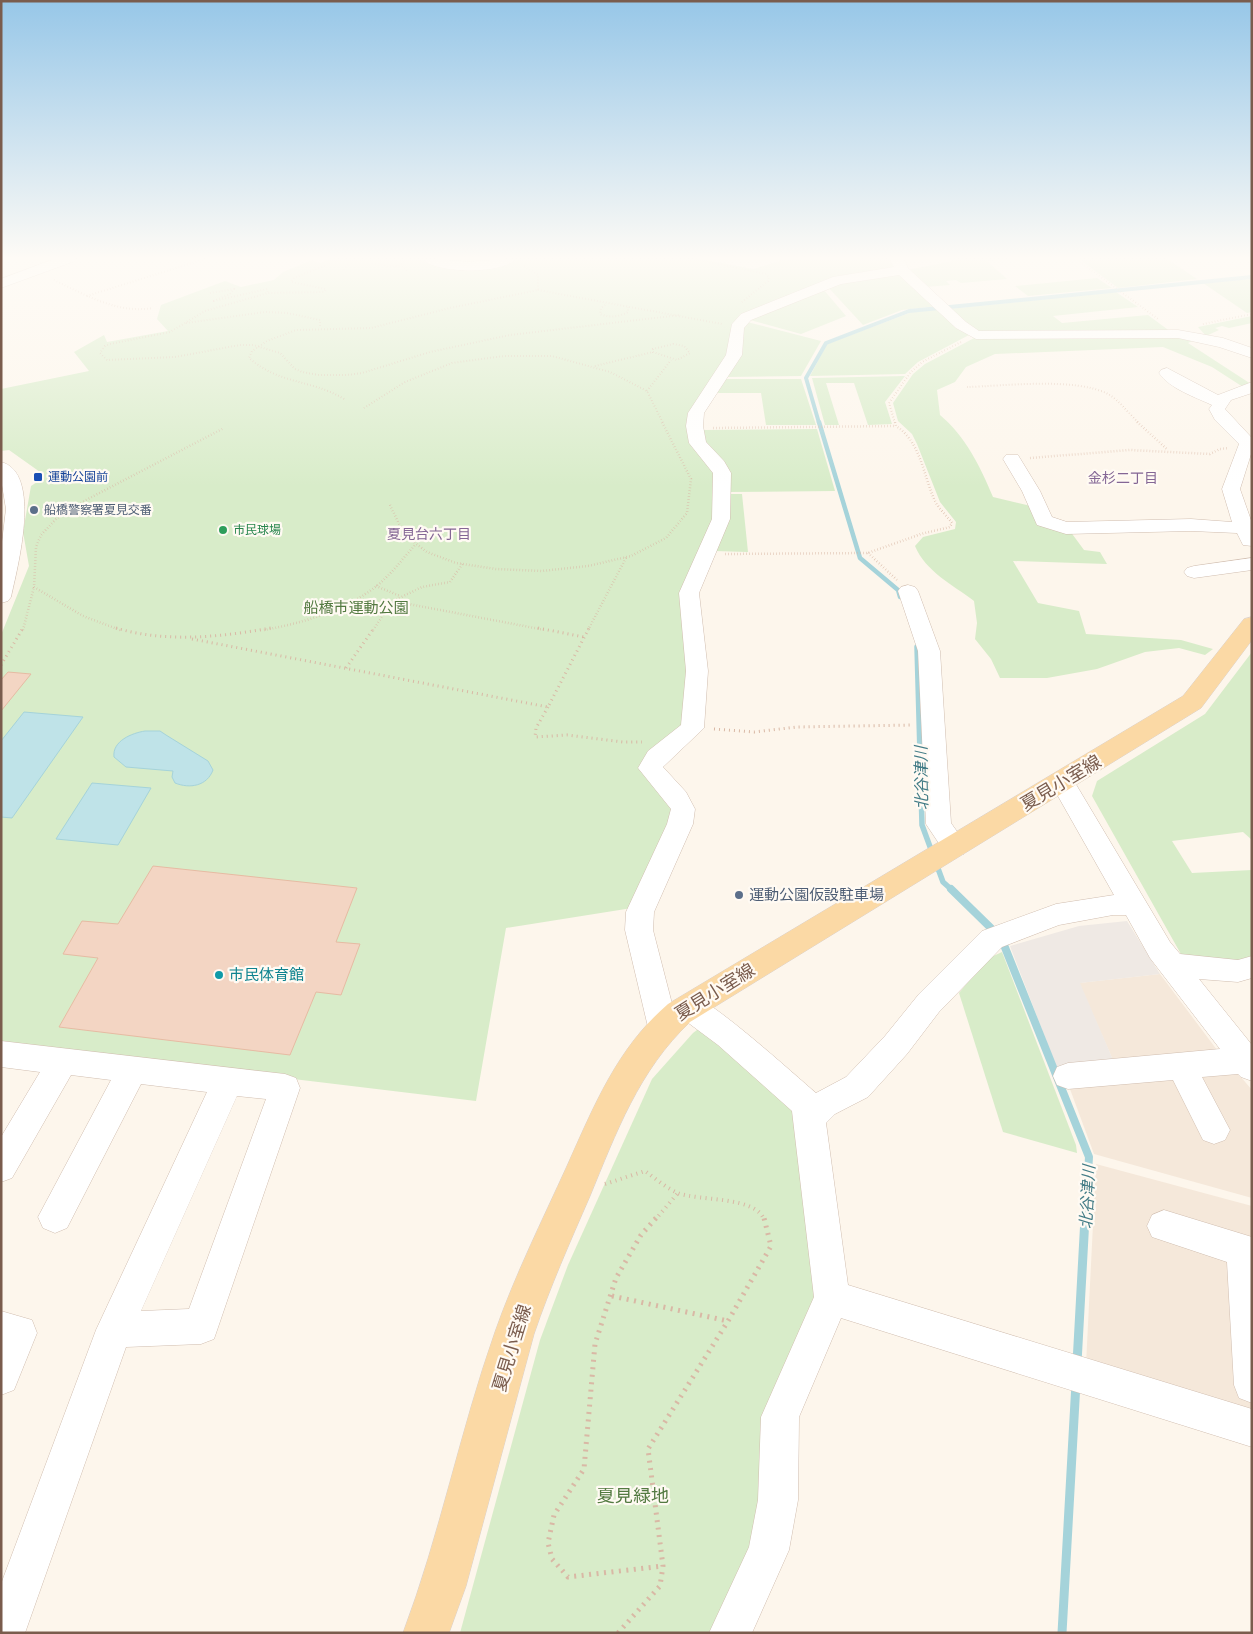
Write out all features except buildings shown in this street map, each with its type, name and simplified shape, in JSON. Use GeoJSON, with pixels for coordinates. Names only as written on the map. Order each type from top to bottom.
{"type":"FeatureCollection","features":[{"type":"Feature","properties":{"kind":"main road","name":"夏見小室線"},"geometry":{"type":"LineString","coordinates":[[426,1633],[444,1586],[514,1334],[539,1267],[617,1092],[629,1071],[676,1017],[1192,702],[1252,624]]}},
{"type":"Feature","properties":{"kind":"street"},"geometry":{"type":"LineString","coordinates":[[730,334],[734,354],[696,413],[695,428],[697,442],[722,473],[721,520],[689,593],[697,671],[692,728],[656,758],[650,768],[677,798],[683,809],[680,824],[640,912],[639,930],[676,1017],[728,1036],[805,1103],[810,1118],[832,1298],[780,1417],[778,1500],[769,1550],[730,1633]]}},
{"type":"Feature","properties":{"kind":"street"},"geometry":{"type":"LineString","coordinates":[[976,335],[1127,334]]}},
{"type":"Feature","properties":{"kind":"street"},"geometry":{"type":"LineString","coordinates":[[1180,334],[1208,339],[1252,353]]}},
{"type":"Feature","properties":{"kind":"street"},"geometry":{"type":"LineString","coordinates":[[1168,373],[1186,386],[1221,403]]}},
{"type":"Feature","properties":{"kind":"street"},"geometry":{"type":"LineString","coordinates":[[1248,536],[1232,499],[1231,489],[1245,473],[1248,446],[1217,409],[1226,397],[1252,387]]}},
{"type":"Feature","properties":{"kind":"street"},"geometry":{"type":"LineString","coordinates":[[1012,459],[1031,491],[1044,521],[1066,528],[1191,525],[1248,536]]}},
{"type":"Feature","properties":{"kind":"street"},"geometry":{"type":"LineString","coordinates":[[1,467],[13,483],[16,499],[8,516],[1,597]]}},
{"type":"Feature","properties":{"kind":"street"},"geometry":{"type":"LineString","coordinates":[[1194,572],[1252,564]]}},
{"type":"Feature","properties":{"kind":"street"},"geometry":{"type":"LineString","coordinates":[[908,591],[928,651],[941,856]]}},
{"type":"Feature","properties":{"kind":"street"},"geometry":{"type":"LineString","coordinates":[[1062,782],[1160,950],[1248,1064]]}},
{"type":"Feature","properties":{"kind":"street"},"geometry":{"type":"LineString","coordinates":[[810,1118],[824,1104],[858,1087],[929,1003],[999,936],[1056,915],[1112,905],[1133,905]]}},
{"type":"Feature","properties":{"kind":"street"},"geometry":{"type":"LineString","coordinates":[[1171,965],[1238,971],[1252,967]]}},
{"type":"Feature","properties":{"kind":"street"},"geometry":{"type":"LineString","coordinates":[[1,1054],[285,1088],[201,1326],[114,1330]]}},
{"type":"Feature","properties":{"kind":"street"},"geometry":{"type":"LineString","coordinates":[[1,1167],[62,1061]]}},
{"type":"Feature","properties":{"kind":"street"},"geometry":{"type":"LineString","coordinates":[[1068,1076],[1181,1066],[1248,1064]]}},
{"type":"Feature","properties":{"kind":"street"},"geometry":{"type":"LineString","coordinates":[[1181,1066],[1214,1130]]}},
{"type":"Feature","properties":{"kind":"street"},"geometry":{"type":"LineString","coordinates":[[55,1217],[133,1070]]}},
{"type":"Feature","properties":{"kind":"street"},"geometry":{"type":"LineString","coordinates":[[4,1633],[114,1330],[228,1081]]}},
{"type":"Feature","properties":{"kind":"street"},"geometry":{"type":"LineString","coordinates":[[1164,1226],[1244,1250],[1252,1386]]}},
{"type":"Feature","properties":{"kind":"street"},"geometry":{"type":"LineString","coordinates":[[832,1298],[1252,1428]]}},
{"type":"Feature","properties":{"kind":"street"},"geometry":{"type":"LineString","coordinates":[[1,1329],[20,1333],[1,1377]]}},
{"type":"Feature","properties":{"kind":"path"},"geometry":{"type":"LineString","coordinates":[[163,334],[110,344],[105,346],[100,353],[107,360],[125,361],[192,356],[240,345],[261,347],[280,353],[294,369],[302,372],[319,375],[347,375],[362,373],[408,357],[474,342],[531,334]]}},
{"type":"Feature","properties":{"kind":"path"},"geometry":{"type":"LineString","coordinates":[[281,334],[252,351],[249,358],[274,378],[328,391],[344,399]]}},
{"type":"Feature","properties":{"kind":"path"},"geometry":{"type":"LineString","coordinates":[[896,426],[889,403],[910,373],[922,362],[976,335]]}},
{"type":"Feature","properties":{"kind":"path"},"geometry":{"type":"LineString","coordinates":[[594,366],[653,352],[671,360],[685,358],[690,350],[681,345],[665,345],[653,349],[653,352]]}},
{"type":"Feature","properties":{"kind":"path"},"geometry":{"type":"LineString","coordinates":[[364,408],[390,390],[418,376],[468,360],[504,356],[545,356],[594,366],[647,391],[691,479],[693,491],[691,504],[685,519],[674,532],[662,541],[627,556],[598,564],[537,572],[483,568],[428,552],[416,544],[397,521],[390,505]]}},
{"type":"Feature","properties":{"kind":"path"},"geometry":{"type":"LineString","coordinates":[[647,391],[671,360]]}},
{"type":"Feature","properties":{"kind":"path"},"geometry":{"type":"LineString","coordinates":[[967,387],[1075,386],[1102,391],[1109,395],[1169,451]]}},
{"type":"Feature","properties":{"kind":"path"},"geometry":{"type":"LineString","coordinates":[[695,428],[896,426],[907,433],[914,444],[936,503],[952,523],[950,527],[940,531],[921,534],[868,553],[707,554]]}},
{"type":"Feature","properties":{"kind":"path"},"geometry":{"type":"LineString","coordinates":[[1,665],[16,646],[27,622],[34,587],[32,565],[36,545],[42,534],[57,520],[84,502],[224,428]]}},
{"type":"Feature","properties":{"kind":"path"},"geometry":{"type":"LineString","coordinates":[[1012,459],[1051,458],[1107,451],[1169,451],[1210,454],[1220,449],[1248,446]]}},
{"type":"Feature","properties":{"kind":"path"},"geometry":{"type":"LineString","coordinates":[[184,637],[222,636],[272,629],[314,618],[343,606],[376,586],[416,544]]}},
{"type":"Feature","properties":{"kind":"path"},"geometry":{"type":"LineString","coordinates":[[868,553],[908,591]]}},
{"type":"Feature","properties":{"kind":"path"},"geometry":{"type":"LineString","coordinates":[[627,556],[536,728],[535,737],[544,738],[559,734],[584,736],[629,744],[644,742]]}},
{"type":"Feature","properties":{"kind":"path"},"geometry":{"type":"LineString","coordinates":[[346,668],[393,600],[422,588],[450,582],[463,563]]}},
{"type":"Feature","properties":{"kind":"path"},"geometry":{"type":"LineString","coordinates":[[376,586],[401,596]]}},
{"type":"Feature","properties":{"kind":"path"},"geometry":{"type":"LineString","coordinates":[[34,587],[62,606],[101,624],[130,632],[184,637],[548,707]]}},
{"type":"Feature","properties":{"kind":"path"},"geometry":{"type":"LineString","coordinates":[[393,600],[584,637]]}},
{"type":"Feature","properties":{"kind":"path"},"geometry":{"type":"LineString","coordinates":[[692,728],[754,732],[797,727],[914,725]]}},
{"type":"Feature","properties":{"kind":"path"},"geometry":{"type":"LineString","coordinates":[[596,1187],[646,1171],[678,1193],[748,1205],[763,1216],[771,1246],[728,1321],[648,1449],[663,1566],[660,1586],[618,1633]]}},
{"type":"Feature","properties":{"kind":"path"},"geometry":{"type":"LineString","coordinates":[[663,1566],[568,1577],[552,1558],[548,1543],[554,1515],[584,1469],[595,1344],[612,1296],[616,1278],[641,1235],[678,1193]]}},
{"type":"Feature","properties":{"kind":"path"},"geometry":{"type":"LineString","coordinates":[[612,1296],[728,1321]]}},
{"type":"Feature","properties":{"kind":"shaded area"},"geometry":{"type":"Polygon","coordinates":[[[1127,921],[1160,974],[1080,983],[1117,1069],[1059,1074],[1010,946],[1079,926],[1127,921]]]}},
{"type":"Feature","properties":{"kind":"shaded area"},"geometry":{"type":"Polygon","coordinates":[[[1160,974],[1220,1054],[1117,1069],[1079,983],[1160,974]]]}},
{"type":"Feature","properties":{"kind":"shaded area"},"geometry":{"type":"Polygon","coordinates":[[[1234,1069],[1252,1090],[1252,1198],[1094,1154],[1067,1081],[1234,1069]]]}},
{"type":"Feature","properties":{"kind":"shaded area"},"geometry":{"type":"Polygon","coordinates":[[[1096,1164],[1252,1206],[1252,1416],[1086,1365],[1096,1164]]]}},
{"type":"Feature","properties":{"kind":"green space","name":"船橋市運動公園"},"geometry":{"type":"Polygon","coordinates":[[[150,334],[735,334],[730,354],[689,412],[717,471],[720,485],[689,630],[684,725],[654,752],[678,811],[632,908],[506,928],[476,1101],[1,1044],[1,635],[29,566],[23,532],[31,486],[37,482],[40,472],[9,450],[1,451],[1,389],[89,371],[74,352],[104,335],[107,342],[150,334]]]}},
{"type":"Feature","properties":{"kind":"green space"},"geometry":{"type":"Polygon","coordinates":[[[739,334],[795,334],[821,341],[801,376],[724,377],[739,334]]]}},
{"type":"Feature","properties":{"kind":"green space"},"geometry":{"type":"Polygon","coordinates":[[[853,334],[969,335],[918,362],[905,374],[810,376],[827,344],[853,334]]]}},
{"type":"Feature","properties":{"kind":"green space"},"geometry":{"type":"Polygon","coordinates":[[[978,336],[1175,336],[1196,339],[1188,343],[1251,384],[1243,387],[1212,367],[1163,347],[995,354],[966,367],[955,382],[937,390],[940,415],[965,442],[983,474],[993,497],[1031,506],[1070,531],[1084,550],[1100,552],[1107,564],[1013,561],[1038,603],[1079,611],[1086,634],[1181,640],[1213,649],[1205,655],[1179,648],[1145,652],[1097,669],[1047,678],[1000,678],[991,659],[975,639],[977,623],[974,601],[933,570],[915,546],[923,537],[955,529],[956,522],[940,502],[917,444],[912,434],[898,421],[893,403],[913,374],[925,364],[978,336]]]}},
{"type":"Feature","properties":{"kind":"green space"},"geometry":{"type":"Polygon","coordinates":[[[905,376],[885,402],[892,424],[868,425],[854,383],[826,383],[839,425],[825,425],[812,378],[905,376]]]}},
{"type":"Feature","properties":{"kind":"green space"},"geometry":{"type":"Polygon","coordinates":[[[723,379],[801,379],[816,425],[766,425],[761,393],[715,393],[723,379]]]}},
{"type":"Feature","properties":{"kind":"green space"},"geometry":{"type":"Polygon","coordinates":[[[817,429],[835,491],[727,492],[700,441],[700,432],[704,430],[817,429]]]}},
{"type":"Feature","properties":{"kind":"green space"},"geometry":{"type":"Polygon","coordinates":[[[729,494],[742,494],[748,552],[714,551],[729,494]]]}},
{"type":"Feature","properties":{"kind":"green space"},"geometry":{"type":"Polygon","coordinates":[[[1252,652],[1252,840],[1243,832],[1172,841],[1192,873],[1252,870],[1252,962],[1186,963],[1092,796],[1097,781],[1205,714],[1252,652]]]}},
{"type":"Feature","properties":{"kind":"green space"},"geometry":{"type":"Polygon","coordinates":[[[1002,952],[1076,1145],[1077,1153],[1003,1132],[959,993],[987,959],[1002,952]]]}},
{"type":"Feature","properties":{"kind":"green space","name":"夏見緑地"},"geometry":{"type":"Polygon","coordinates":[[[701,1027],[796,1107],[820,1288],[755,1543],[713,1633],[460,1633],[540,1340],[568,1265],[652,1079],[693,1033],[701,1027]]]}},
{"type":"Feature","properties":{"kind":"water"},"geometry":{"type":"Polygon","coordinates":[[[24,712],[83,717],[12,818],[1,817],[1,741],[24,712]]]}},
{"type":"Feature","properties":{"kind":"water"},"geometry":{"type":"Polygon","coordinates":[[[145,731],[160,731],[208,761],[213,770],[207,780],[192,786],[181,785],[175,783],[172,777],[173,771],[126,767],[114,757],[116,746],[120,742],[129,736],[145,731]]]}},
{"type":"Feature","properties":{"kind":"water"},"geometry":{"type":"Polygon","coordinates":[[[92,783],[151,788],[118,845],[56,839],[92,783]]]}},
{"type":"Feature","properties":{"kind":"waterway","name":"北谷津川"},"geometry":{"type":"LineString","coordinates":[[819,423],[806,378],[826,343],[849,334]]}},
{"type":"Feature","properties":{"kind":"waterway","name":"北谷津川"},"geometry":{"type":"LineString","coordinates":[[819,422],[860,558],[898,590],[900,597]]}},
{"type":"Feature","properties":{"kind":"waterway","name":"北谷津川"},"geometry":{"type":"LineString","coordinates":[[917,647],[922,825],[943,882],[952,890]]}},
{"type":"Feature","properties":{"kind":"waterway","name":"北谷津川"},"geometry":{"type":"LineString","coordinates":[[951,889],[996,933]]}},
{"type":"Feature","properties":{"kind":"waterway","name":"北谷津川"},"geometry":{"type":"LineString","coordinates":[[1002,940],[1089,1157],[1085,1220]]}},
{"type":"Feature","properties":{"kind":"waterway","name":"北谷津川"},"geometry":{"type":"LineString","coordinates":[[1077,1363],[1085,1218]]}},
{"type":"Feature","properties":{"kind":"waterway","name":"北谷津川"},"geometry":{"type":"LineString","coordinates":[[1062,1633],[1076,1383]]}},
{"type":"Feature","properties":{"kind":"place","name":"運動公園前"},"geometry":{"type":"Point","coordinates":[38,477]}},
{"type":"Feature","properties":{"kind":"place","name":"船橋警察署夏見交番"},"geometry":{"type":"Point","coordinates":[34,510]}},
{"type":"Feature","properties":{"kind":"place","name":"市民球場"},"geometry":{"type":"Point","coordinates":[223,530]}},
{"type":"Feature","properties":{"kind":"place","name":"運動公園仮設駐車場"},"geometry":{"type":"Point","coordinates":[739,895]}},
{"type":"Feature","properties":{"kind":"place","name":"市民体育館"},"geometry":{"type":"Point","coordinates":[219,975]}},
{"type":"Feature","properties":{"kind":"district","name":"金杉二丁目"},"geometry":{"type":"Point","coordinates":[1123,478]}},
{"type":"Feature","properties":{"kind":"district","name":"夏見台六丁目"},"geometry":{"type":"Point","coordinates":[429,534]}}]}
